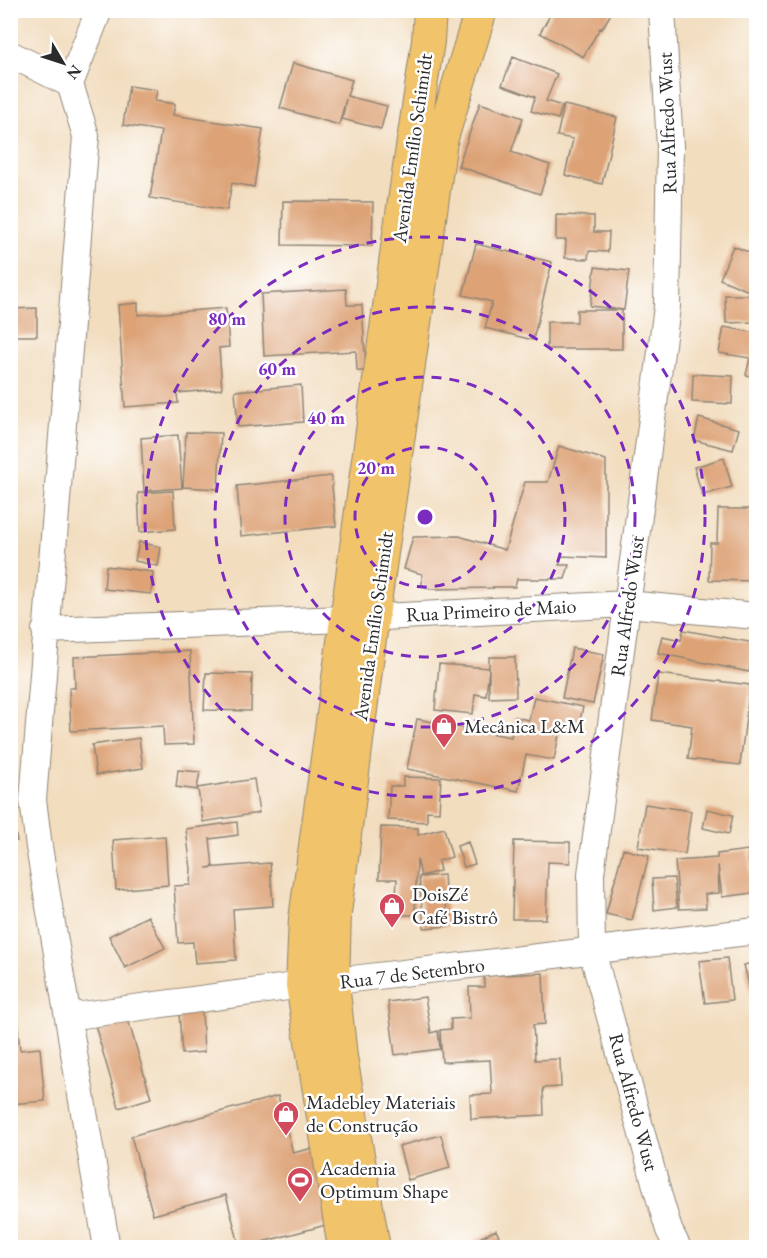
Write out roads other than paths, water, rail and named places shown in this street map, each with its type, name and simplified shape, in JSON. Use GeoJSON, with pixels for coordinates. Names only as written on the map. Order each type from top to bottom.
{"type":"FeatureCollection","features":[{"type":"Feature","properties":{"kind":"main road","name":"Avenida Emílio Schimidt"},"geometry":{"type":"LineString","coordinates":[[374,1248],[340,1057],[333,982],[335,913],[360,618],[430,10]]}},
{"type":"Feature","properties":{"kind":"main road"},"geometry":{"type":"LineString","coordinates":[[441,141],[453,36],[461,10]]}},
{"type":"Feature","properties":{"kind":"main road","name":"Avenida Emílio Schimidt"},"geometry":{"type":"LineString","coordinates":[[344,1248],[302,985],[305,919],[360,618],[441,141],[481,10]]}},
{"type":"Feature","properties":{"kind":"street"},"geometry":{"type":"LineString","coordinates":[[99,10],[70,84],[86,136],[33,800],[107,1248]]}},
{"type":"Feature","properties":{"kind":"street","name":"Rua Alfredo Wust"},"geometry":{"type":"LineString","coordinates":[[662,10],[670,146],[667,307],[591,874],[592,951],[658,1193],[669,1230],[678,1248]]}},
{"type":"Feature","properties":{"kind":"street"},"geometry":{"type":"LineString","coordinates":[[10,54],[70,84]]}},
{"type":"Feature","properties":{"kind":"street","name":"Rua Primeiro de Maio"},"geometry":{"type":"LineString","coordinates":[[45,630],[360,618],[627,604],[756,616]]}},
{"type":"Feature","properties":{"kind":"street","name":"Rua 7 de Setembro"},"geometry":{"type":"LineString","coordinates":[[68,1017],[302,985],[756,931]]}},
{"type":"Feature","properties":{"kind":"place","name":"Mecânica L&M"},"geometry":{"type":"Point","coordinates":[444,749]}},
{"type":"Feature","properties":{"kind":"place","name":"DoisZé Café Bistrô"},"geometry":{"type":"Point","coordinates":[392,929]}},
{"type":"Feature","properties":{"kind":"place","name":"Madebley Materiais de Construção"},"geometry":{"type":"Point","coordinates":[286,1137]}},
{"type":"Feature","properties":{"kind":"place","name":"Academia Optimum Shape"},"geometry":{"type":"Point","coordinates":[300,1203]}}]}
